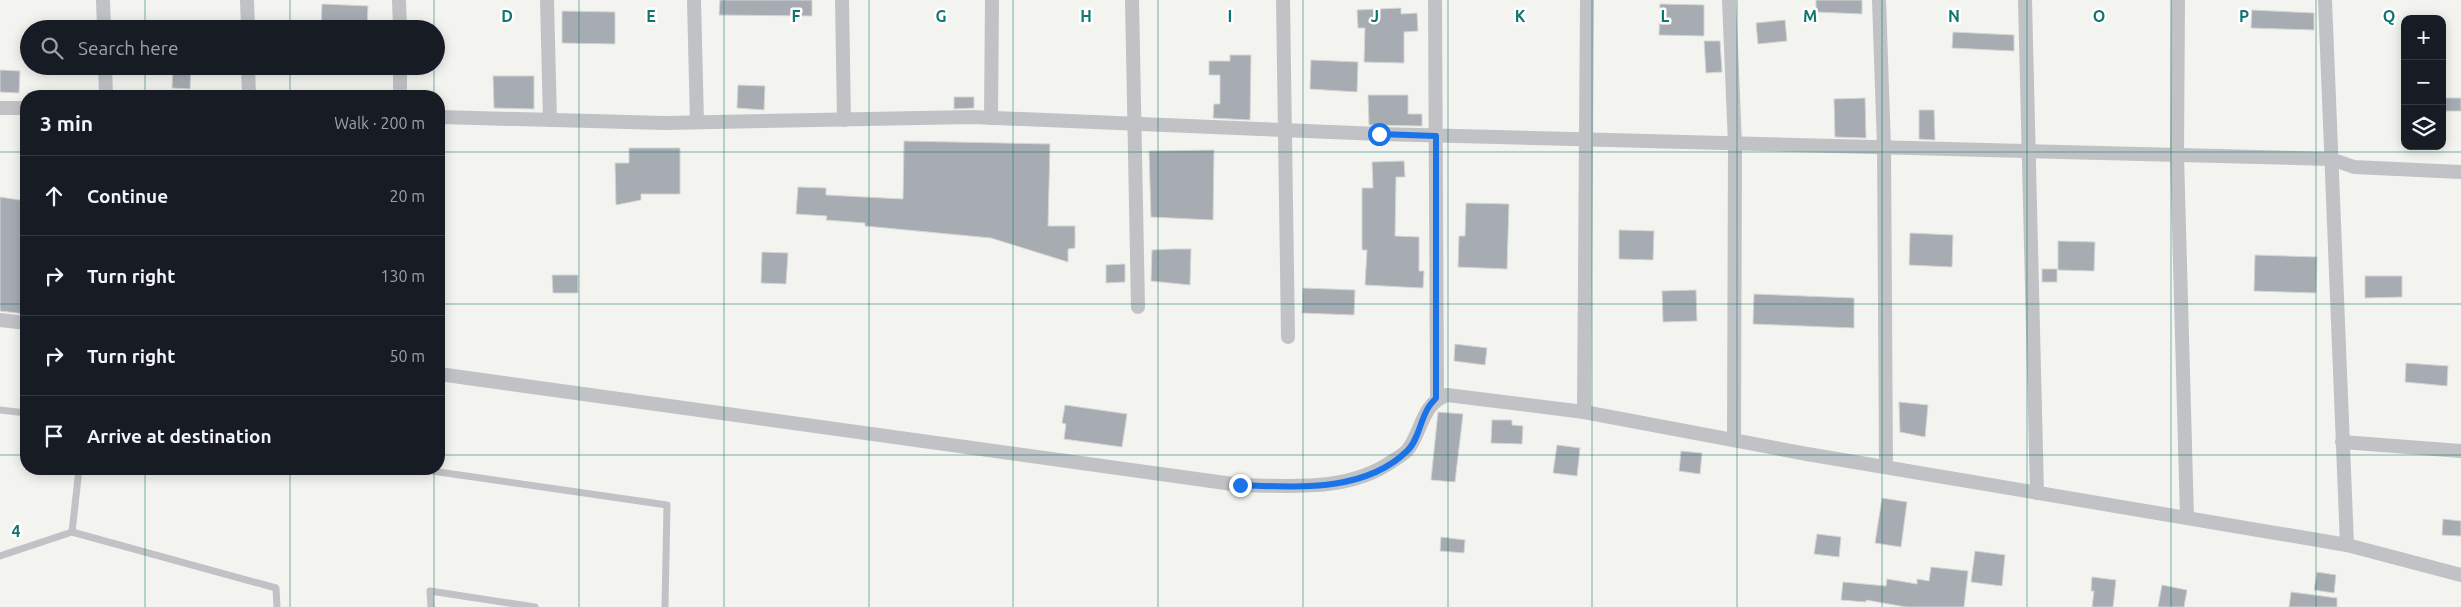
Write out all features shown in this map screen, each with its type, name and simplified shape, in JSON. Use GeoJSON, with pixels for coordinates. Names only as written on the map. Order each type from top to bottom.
{"type":"FeatureCollection","features":[{"type":"Feature","properties":{"kind":"street"},"geometry":{"type":"LineString","coordinates":[[103,0],[104,20]]}},
{"type":"Feature","properties":{"kind":"street"},"geometry":{"type":"LineString","coordinates":[[247,0],[248,20]]}},
{"type":"Feature","properties":{"kind":"street"},"geometry":{"type":"LineString","coordinates":[[399,0],[400,20]]}},
{"type":"Feature","properties":{"kind":"street"},"geometry":{"type":"LineString","coordinates":[[547,0],[550,120]]}},
{"type":"Feature","properties":{"kind":"street"},"geometry":{"type":"LineString","coordinates":[[694,0],[697,122]]}},
{"type":"Feature","properties":{"kind":"street"},"geometry":{"type":"LineString","coordinates":[[842,0],[844,120]]}},
{"type":"Feature","properties":{"kind":"street"},"geometry":{"type":"LineString","coordinates":[[991,118],[992,0]]}},
{"type":"Feature","properties":{"kind":"street"},"geometry":{"type":"LineString","coordinates":[[1132,0],[1138,307]]}},
{"type":"Feature","properties":{"kind":"street"},"geometry":{"type":"LineString","coordinates":[[1283,0],[1288,337]]}},
{"type":"Feature","properties":{"kind":"street"},"geometry":{"type":"LineString","coordinates":[[1435,0],[1436,398]]}},
{"type":"Feature","properties":{"kind":"street"},"geometry":{"type":"LineString","coordinates":[[1584,412],[1587,0]]}},
{"type":"Feature","properties":{"kind":"street"},"geometry":{"type":"LineString","coordinates":[[1729,0],[1735,144],[1734,440]]}},
{"type":"Feature","properties":{"kind":"street"},"geometry":{"type":"LineString","coordinates":[[1879,0],[1884,147],[1886,467]]}},
{"type":"Feature","properties":{"kind":"street"},"geometry":{"type":"LineString","coordinates":[[2025,0],[2027,151],[2037,493]]}},
{"type":"Feature","properties":{"kind":"street"},"geometry":{"type":"LineString","coordinates":[[2178,0],[2177,155],[2187,518]]}},
{"type":"Feature","properties":{"kind":"street"},"geometry":{"type":"LineString","coordinates":[[2325,0],[2347,544]]}},
{"type":"Feature","properties":{"kind":"street"},"geometry":{"type":"LineString","coordinates":[[105,75],[106,90]]}},
{"type":"Feature","properties":{"kind":"street"},"geometry":{"type":"LineString","coordinates":[[248,75],[248,90]]}},
{"type":"Feature","properties":{"kind":"street"},"geometry":{"type":"LineString","coordinates":[[400,75],[400,90]]}},
{"type":"Feature","properties":{"kind":"street"},"geometry":{"type":"LineString","coordinates":[[0,108],[20,108]]}},
{"type":"Feature","properties":{"kind":"street"},"geometry":{"type":"LineString","coordinates":[[445,117],[697,122],[991,118],[1436,136],[2331,159],[2354,166],[2461,172]]}},
{"type":"Feature","properties":{"kind":"street"},"geometry":{"type":"LineString","coordinates":[[0,320],[20,323]]}},
{"type":"Feature","properties":{"kind":"street"},"geometry":{"type":"LineString","coordinates":[[445,375],[1240,485],[1298,487],[1342,483],[1381,470],[1408,450],[1427,409],[1436,398],[1447,395],[1584,412],[1886,467],[2347,544],[2461,576]]}},
{"type":"Feature","properties":{"kind":"street"},"geometry":{"type":"LineString","coordinates":[[2342,442],[2461,451]]}},
{"type":"Feature","properties":{"kind":"lane"},"geometry":{"type":"LineString","coordinates":[[0,410],[20,412]]}},
{"type":"Feature","properties":{"kind":"lane"},"geometry":{"type":"LineString","coordinates":[[445,473],[667,504],[666,607]]}},
{"type":"Feature","properties":{"kind":"lane"},"geometry":{"type":"LineString","coordinates":[[72,532],[78,475]]}},
{"type":"Feature","properties":{"kind":"lane"},"geometry":{"type":"LineString","coordinates":[[0,556],[72,532],[276,588],[276,607]]}},
{"type":"Feature","properties":{"kind":"lane"},"geometry":{"type":"LineString","coordinates":[[431,607],[430,591],[535,607]]}},
{"type":"Feature","properties":{"kind":"building"},"geometry":{"type":"Polygon","coordinates":[[[720,0],[812,0],[812,16],[719,15],[720,0]]]}},
{"type":"Feature","properties":{"kind":"building"},"geometry":{"type":"Polygon","coordinates":[[[1816,0],[1862,0],[1862,14],[1816,12],[1816,0]]]}},
{"type":"Feature","properties":{"kind":"building"},"geometry":{"type":"Polygon","coordinates":[[[322,4],[368,6],[367,20],[321,20],[322,4]]]}},
{"type":"Feature","properties":{"kind":"building"},"geometry":{"type":"Polygon","coordinates":[[[1660,4],[1704,5],[1704,36],[1659,35],[1660,4]]]}},
{"type":"Feature","properties":{"kind":"building"},"geometry":{"type":"Polygon","coordinates":[[[1401,8],[1401,14],[1417,13],[1418,31],[1404,32],[1404,63],[1364,62],[1365,28],[1358,28],[1357,10],[1401,8]]]}},
{"type":"Feature","properties":{"kind":"building"},"geometry":{"type":"Polygon","coordinates":[[[2252,10],[2314,13],[2314,30],[2251,28],[2252,10]]]}},
{"type":"Feature","properties":{"kind":"building"},"geometry":{"type":"Polygon","coordinates":[[[562,11],[615,12],[615,44],[562,43],[562,11]]]}},
{"type":"Feature","properties":{"kind":"building"},"geometry":{"type":"Polygon","coordinates":[[[1785,20],[1787,41],[1758,44],[1756,23],[1785,20]]]}},
{"type":"Feature","properties":{"kind":"building"},"geometry":{"type":"Polygon","coordinates":[[[1953,32],[2014,35],[2014,51],[1952,48],[1953,32]]]}},
{"type":"Feature","properties":{"kind":"building"},"geometry":{"type":"Polygon","coordinates":[[[1704,41],[1720,41],[1722,72],[1706,73],[1704,41]]]}},
{"type":"Feature","properties":{"kind":"building"},"geometry":{"type":"Polygon","coordinates":[[[1230,55],[1251,55],[1250,120],[1213,118],[1214,104],[1220,104],[1220,75],[1209,75],[1209,61],[1230,61],[1230,55]]]}},
{"type":"Feature","properties":{"kind":"building"},"geometry":{"type":"Polygon","coordinates":[[[1311,60],[1358,62],[1357,92],[1310,89],[1311,60]]]}},
{"type":"Feature","properties":{"kind":"building"},"geometry":{"type":"Polygon","coordinates":[[[0,70],[20,71],[19,93],[0,92],[0,70]]]}},
{"type":"Feature","properties":{"kind":"building"},"geometry":{"type":"Polygon","coordinates":[[[173,75],[191,75],[190,89],[172,88],[173,75]]]}},
{"type":"Feature","properties":{"kind":"building"},"geometry":{"type":"Polygon","coordinates":[[[493,76],[534,76],[534,109],[494,108],[493,76]]]}},
{"type":"Feature","properties":{"kind":"building"},"geometry":{"type":"Polygon","coordinates":[[[738,85],[765,86],[764,110],[737,108],[738,85]]]}},
{"type":"Feature","properties":{"kind":"building"},"geometry":{"type":"Polygon","coordinates":[[[1368,95],[1408,95],[1408,114],[1422,114],[1422,126],[1369,125],[1368,95]]]}},
{"type":"Feature","properties":{"kind":"building"},"geometry":{"type":"Polygon","coordinates":[[[954,97],[974,97],[974,108],[954,109],[954,97]]]}},
{"type":"Feature","properties":{"kind":"building"},"geometry":{"type":"Polygon","coordinates":[[[1865,98],[1866,138],[1835,137],[1834,99],[1865,98]]]}},
{"type":"Feature","properties":{"kind":"building"},"geometry":{"type":"Polygon","coordinates":[[[2446,98],[2461,98],[2461,111],[2446,111],[2446,98]]]}},
{"type":"Feature","properties":{"kind":"building"},"geometry":{"type":"Polygon","coordinates":[[[1919,110],[1934,110],[1935,140],[1919,139],[1919,110]]]}},
{"type":"Feature","properties":{"kind":"building"},"geometry":{"type":"Polygon","coordinates":[[[904,141],[1050,144],[1048,226],[1075,226],[1075,248],[1068,249],[1068,262],[991,238],[865,226],[865,223],[826,220],[827,216],[796,214],[798,187],[826,188],[826,195],[903,199],[904,141]]]}},
{"type":"Feature","properties":{"kind":"building"},"geometry":{"type":"Polygon","coordinates":[[[629,148],[680,148],[680,194],[641,194],[641,200],[616,205],[615,163],[629,163],[629,148]]]}},
{"type":"Feature","properties":{"kind":"building"},"geometry":{"type":"Polygon","coordinates":[[[1214,150],[1213,220],[1151,217],[1149,151],[1214,150]]]}},
{"type":"Feature","properties":{"kind":"building"},"geometry":{"type":"Polygon","coordinates":[[[1404,161],[1405,177],[1396,177],[1395,236],[1419,237],[1419,271],[1424,271],[1423,288],[1365,285],[1367,250],[1362,250],[1362,188],[1373,188],[1372,162],[1404,161]]]}},
{"type":"Feature","properties":{"kind":"building"},"geometry":{"type":"Polygon","coordinates":[[[0,197],[20,200],[20,313],[0,311],[0,197]]]}},
{"type":"Feature","properties":{"kind":"building"},"geometry":{"type":"Polygon","coordinates":[[[1466,203],[1509,204],[1507,269],[1458,267],[1459,236],[1465,236],[1466,203]]]}},
{"type":"Feature","properties":{"kind":"building"},"geometry":{"type":"Polygon","coordinates":[[[1619,230],[1654,231],[1653,260],[1619,259],[1619,230]]]}},
{"type":"Feature","properties":{"kind":"building"},"geometry":{"type":"Polygon","coordinates":[[[1910,233],[1953,235],[1952,267],[1909,265],[1910,233]]]}},
{"type":"Feature","properties":{"kind":"building"},"geometry":{"type":"Polygon","coordinates":[[[2058,241],[2095,242],[2094,271],[2058,270],[2058,241]]]}},
{"type":"Feature","properties":{"kind":"building"},"geometry":{"type":"Polygon","coordinates":[[[1191,249],[1190,285],[1151,281],[1152,250],[1191,249]]]}},
{"type":"Feature","properties":{"kind":"building"},"geometry":{"type":"Polygon","coordinates":[[[762,252],[788,253],[786,284],[761,283],[762,252]]]}},
{"type":"Feature","properties":{"kind":"building"},"geometry":{"type":"Polygon","coordinates":[[[2255,255],[2317,257],[2316,293],[2254,291],[2255,255]]]}},
{"type":"Feature","properties":{"kind":"building"},"geometry":{"type":"Polygon","coordinates":[[[1125,264],[1125,282],[1106,283],[1106,265],[1125,264]]]}},
{"type":"Feature","properties":{"kind":"building"},"geometry":{"type":"Polygon","coordinates":[[[2042,269],[2057,269],[2057,282],[2042,282],[2042,269]]]}},
{"type":"Feature","properties":{"kind":"building"},"geometry":{"type":"Polygon","coordinates":[[[552,275],[578,275],[578,293],[553,293],[552,275]]]}},
{"type":"Feature","properties":{"kind":"building"},"geometry":{"type":"Polygon","coordinates":[[[2365,276],[2402,276],[2402,297],[2365,298],[2365,276]]]}},
{"type":"Feature","properties":{"kind":"building"},"geometry":{"type":"Polygon","coordinates":[[[1303,288],[1355,290],[1354,315],[1302,313],[1303,288]]]}},
{"type":"Feature","properties":{"kind":"building"},"geometry":{"type":"Polygon","coordinates":[[[1696,290],[1697,321],[1663,322],[1662,291],[1696,290]]]}},
{"type":"Feature","properties":{"kind":"building"},"geometry":{"type":"Polygon","coordinates":[[[1754,294],[1854,298],[1854,328],[1753,324],[1754,294]]]}},
{"type":"Feature","properties":{"kind":"building"},"geometry":{"type":"Polygon","coordinates":[[[1455,344],[1487,348],[1485,365],[1454,361],[1455,344]]]}},
{"type":"Feature","properties":{"kind":"building"},"geometry":{"type":"Polygon","coordinates":[[[2406,363],[2448,366],[2447,386],[2405,382],[2406,363]]]}},
{"type":"Feature","properties":{"kind":"building"},"geometry":{"type":"Polygon","coordinates":[[[1899,402],[1928,405],[1925,437],[1900,432],[1899,402]]]}},
{"type":"Feature","properties":{"kind":"building"},"geometry":{"type":"Polygon","coordinates":[[[1065,405],[1127,414],[1122,447],[1064,439],[1066,424],[1062,423],[1065,405]]]}},
{"type":"Feature","properties":{"kind":"building"},"geometry":{"type":"Polygon","coordinates":[[[1438,412],[1463,414],[1455,482],[1431,480],[1438,412]]]}},
{"type":"Feature","properties":{"kind":"building"},"geometry":{"type":"Polygon","coordinates":[[[1492,420],[1512,420],[1512,425],[1523,426],[1522,444],[1491,443],[1492,420]]]}},
{"type":"Feature","properties":{"kind":"building"},"geometry":{"type":"Polygon","coordinates":[[[1557,445],[1580,448],[1577,476],[1553,473],[1557,445]]]}},
{"type":"Feature","properties":{"kind":"building"},"geometry":{"type":"Polygon","coordinates":[[[1681,451],[1702,453],[1700,474],[1679,471],[1681,451]]]}},
{"type":"Feature","properties":{"kind":"building"},"geometry":{"type":"Polygon","coordinates":[[[1882,498],[1907,502],[1901,547],[1875,543],[1882,498]]]}},
{"type":"Feature","properties":{"kind":"building"},"geometry":{"type":"Polygon","coordinates":[[[2443,519],[2461,521],[2461,536],[2442,535],[2443,519]]]}},
{"type":"Feature","properties":{"kind":"building"},"geometry":{"type":"Polygon","coordinates":[[[1817,534],[1841,537],[1839,557],[1814,554],[1817,534]]]}},
{"type":"Feature","properties":{"kind":"building"},"geometry":{"type":"Polygon","coordinates":[[[1441,537],[1465,540],[1464,553],[1440,551],[1441,537]]]}},
{"type":"Feature","properties":{"kind":"building"},"geometry":{"type":"Polygon","coordinates":[[[1975,551],[2005,555],[2002,586],[1971,582],[1975,551]]]}},
{"type":"Feature","properties":{"kind":"building"},"geometry":{"type":"Polygon","coordinates":[[[1931,567],[1968,571],[1964,607],[1906,607],[1866,600],[1866,602],[1841,600],[1843,582],[1886,586],[1887,579],[1917,584],[1917,579],[1929,581],[1931,567]]]}},
{"type":"Feature","properties":{"kind":"building"},"geometry":{"type":"Polygon","coordinates":[[[2317,572],[2336,575],[2334,593],[2314,590],[2317,572]]]}},
{"type":"Feature","properties":{"kind":"building"},"geometry":{"type":"Polygon","coordinates":[[[2092,577],[2116,580],[2113,607],[2092,607],[2094,591],[2091,591],[2092,577]]]}},
{"type":"Feature","properties":{"kind":"building"},"geometry":{"type":"Polygon","coordinates":[[[2162,585],[2187,590],[2184,607],[2158,607],[2162,585]]]}},
{"type":"Feature","properties":{"kind":"building"},"geometry":{"type":"Polygon","coordinates":[[[2291,592],[2337,598],[2337,607],[2289,607],[2291,592]]]}},
{"type":"Feature","properties":{"kind":"route"},"geometry":{"type":"LineString","coordinates":[[1240,485],[1298,487],[1342,483],[1381,470],[1408,450],[1420,428],[1427,409],[1436,398],[1436,136],[1379,134]]}}]}
